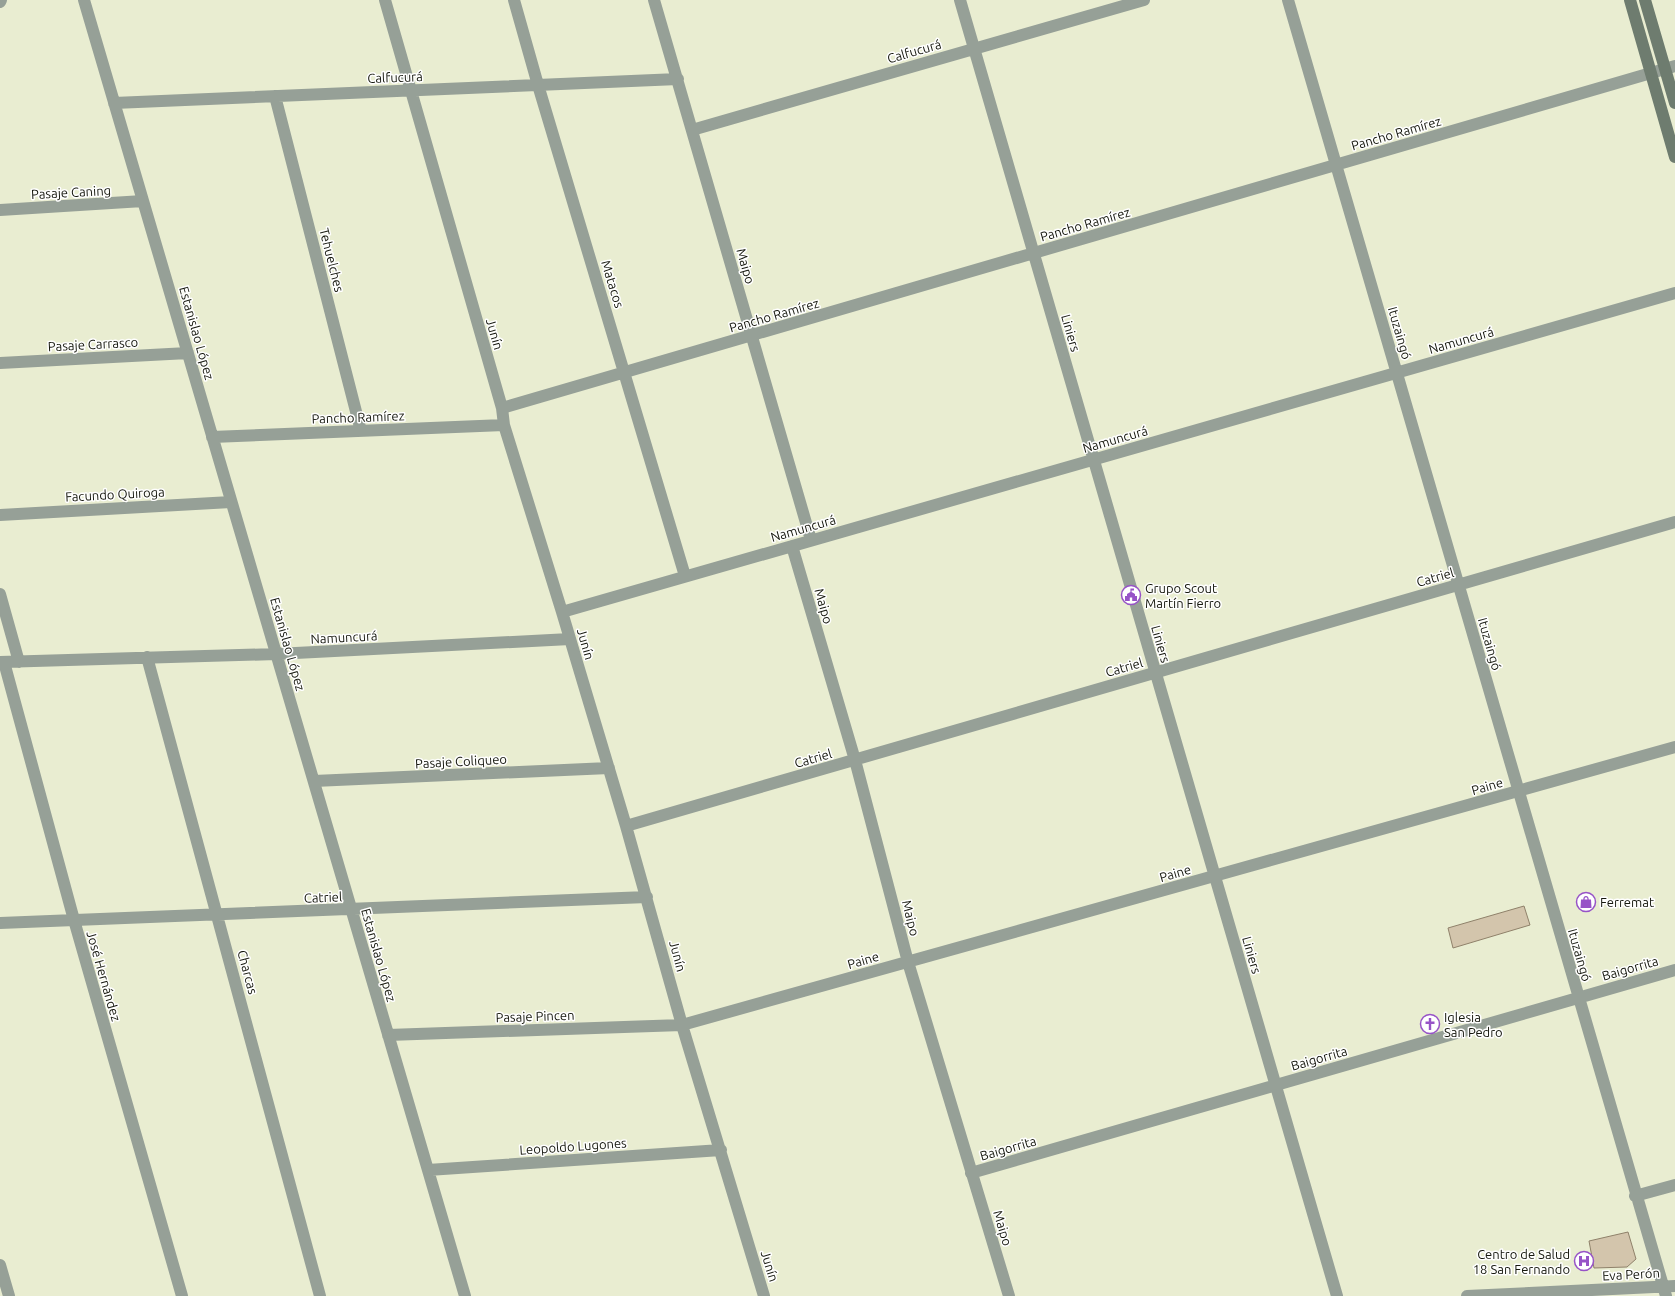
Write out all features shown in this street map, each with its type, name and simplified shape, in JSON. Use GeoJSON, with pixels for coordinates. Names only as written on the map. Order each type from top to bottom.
{"type":"FeatureCollection","features":[{"type":"Feature","properties":{"kind":"main road"},"geometry":{"type":"LineString","coordinates":[[1630,0],[1675,157]]}},
{"type":"Feature","properties":{"kind":"main road"},"geometry":{"type":"LineString","coordinates":[[1645,0],[1670,67],[1675,103]]}},
{"type":"Feature","properties":{"kind":"street","name":"Estanislao López"},"geometry":{"type":"LineString","coordinates":[[84,0],[352,909],[464,1296]]}},
{"type":"Feature","properties":{"kind":"street","name":"Junín"},"geometry":{"type":"LineString","coordinates":[[385,0],[502,408],[504,425],[609,768],[647,897],[682,1025],[764,1296]]}},
{"type":"Feature","properties":{"kind":"street","name":"Matacos"},"geometry":{"type":"LineString","coordinates":[[514,0],[685,576]]}},
{"type":"Feature","properties":{"kind":"street","name":"Maipo"},"geometry":{"type":"LineString","coordinates":[[654,0],[811,540]]}},
{"type":"Feature","properties":{"kind":"street","name":"Liniers"},"geometry":{"type":"LineString","coordinates":[[960,0],[1337,1296]]}},
{"type":"Feature","properties":{"kind":"street","name":"Calfucurá"},"geometry":{"type":"LineString","coordinates":[[692,130],[1144,0]]}},
{"type":"Feature","properties":{"kind":"street","name":"Ituzaingó"},"geometry":{"type":"LineString","coordinates":[[1288,0],[1635,1196],[1668,1290]]}},
{"type":"Feature","properties":{"kind":"street","name":"Pancho Ramírez"},"geometry":{"type":"LineString","coordinates":[[502,408],[1670,67]]}},
{"type":"Feature","properties":{"kind":"street","name":"Calfucurá"},"geometry":{"type":"LineString","coordinates":[[114,103],[678,80]]}},
{"type":"Feature","properties":{"kind":"street","name":"Tehuelches"},"geometry":{"type":"LineString","coordinates":[[275,96],[361,431]]}},
{"type":"Feature","properties":{"kind":"street","name":"Pasaje Caning"},"geometry":{"type":"LineString","coordinates":[[0,210],[143,201]]}},
{"type":"Feature","properties":{"kind":"street","name":"Namuncurá"},"geometry":{"type":"LineString","coordinates":[[562,612],[1675,293]]}},
{"type":"Feature","properties":{"kind":"street","name":"Pasaje Carrasco"},"geometry":{"type":"LineString","coordinates":[[0,363],[188,353]]}},
{"type":"Feature","properties":{"kind":"street","name":"Pancho Ramírez"},"geometry":{"type":"LineString","coordinates":[[212,437],[504,425]]}},
{"type":"Feature","properties":{"kind":"street","name":"Facundo Quiroga"},"geometry":{"type":"LineString","coordinates":[[0,515],[232,502]]}},
{"type":"Feature","properties":{"kind":"street","name":"Catriel"},"geometry":{"type":"LineString","coordinates":[[626,826],[1675,522]]}},
{"type":"Feature","properties":{"kind":"street","name":"Maipo"},"geometry":{"type":"LineString","coordinates":[[792,546],[855,760],[908,962],[1009,1296]]}},
{"type":"Feature","properties":{"kind":"street"},"geometry":{"type":"LineString","coordinates":[[0,594],[20,662]]}},
{"type":"Feature","properties":{"kind":"street","name":"Namuncurá"},"geometry":{"type":"LineString","coordinates":[[2,662],[276,654],[570,639]]}},
{"type":"Feature","properties":{"kind":"street","name":"Charcas"},"geometry":{"type":"LineString","coordinates":[[147,657],[320,1296]]}},
{"type":"Feature","properties":{"kind":"street","name":"José Hernández"},"geometry":{"type":"LineString","coordinates":[[2,662],[74,920],[182,1296]]}},
{"type":"Feature","properties":{"kind":"street","name":"Paine"},"geometry":{"type":"LineString","coordinates":[[682,1025],[1675,748]]}},
{"type":"Feature","properties":{"kind":"street","name":"Pasaje Coliqueo"},"geometry":{"type":"LineString","coordinates":[[314,781],[609,768]]}},
{"type":"Feature","properties":{"kind":"street","name":"Catriel"},"geometry":{"type":"LineString","coordinates":[[0,923],[647,897]]}},
{"type":"Feature","properties":{"kind":"street","name":"Baigorrita"},"geometry":{"type":"LineString","coordinates":[[971,1173],[1675,970]]}},
{"type":"Feature","properties":{"kind":"street","name":"Pasaje Pincen"},"geometry":{"type":"LineString","coordinates":[[388,1036],[682,1025]]}},
{"type":"Feature","properties":{"kind":"street","name":"Leopoldo Lugones"},"geometry":{"type":"LineString","coordinates":[[428,1170],[721,1150]]}},
{"type":"Feature","properties":{"kind":"street"},"geometry":{"type":"LineString","coordinates":[[1635,1196],[1675,1185]]}},
{"type":"Feature","properties":{"kind":"street"},"geometry":{"type":"LineString","coordinates":[[0,1265],[9,1296]]}},
{"type":"Feature","properties":{"kind":"street","name":"Eva Perón"},"geometry":{"type":"LineString","coordinates":[[1468,1296],[1668,1290]]}},
{"type":"Feature","properties":{"kind":"building"},"geometry":{"type":"Polygon","coordinates":[[[1524,906],[1530,925],[1453,948],[1448,928],[1524,906]]]}},
{"type":"Feature","properties":{"kind":"building"},"geometry":{"type":"Polygon","coordinates":[[[1628,1232],[1636,1259],[1627,1267],[1594,1268],[1589,1241],[1628,1232]]]}},
{"type":"Feature","properties":{"kind":"place","name":"Grupo Scout Martín Fierro"},"geometry":{"type":"Point","coordinates":[1131,595]}},
{"type":"Feature","properties":{"kind":"place","name":"Ferremat"},"geometry":{"type":"Point","coordinates":[1586,902]}},
{"type":"Feature","properties":{"kind":"place","name":"Iglesia San Pedro"},"geometry":{"type":"Point","coordinates":[1430,1024]}},
{"type":"Feature","properties":{"kind":"place","name":"Centro de Salud 18 San Fernando"},"geometry":{"type":"Point","coordinates":[1584,1261]}}]}
